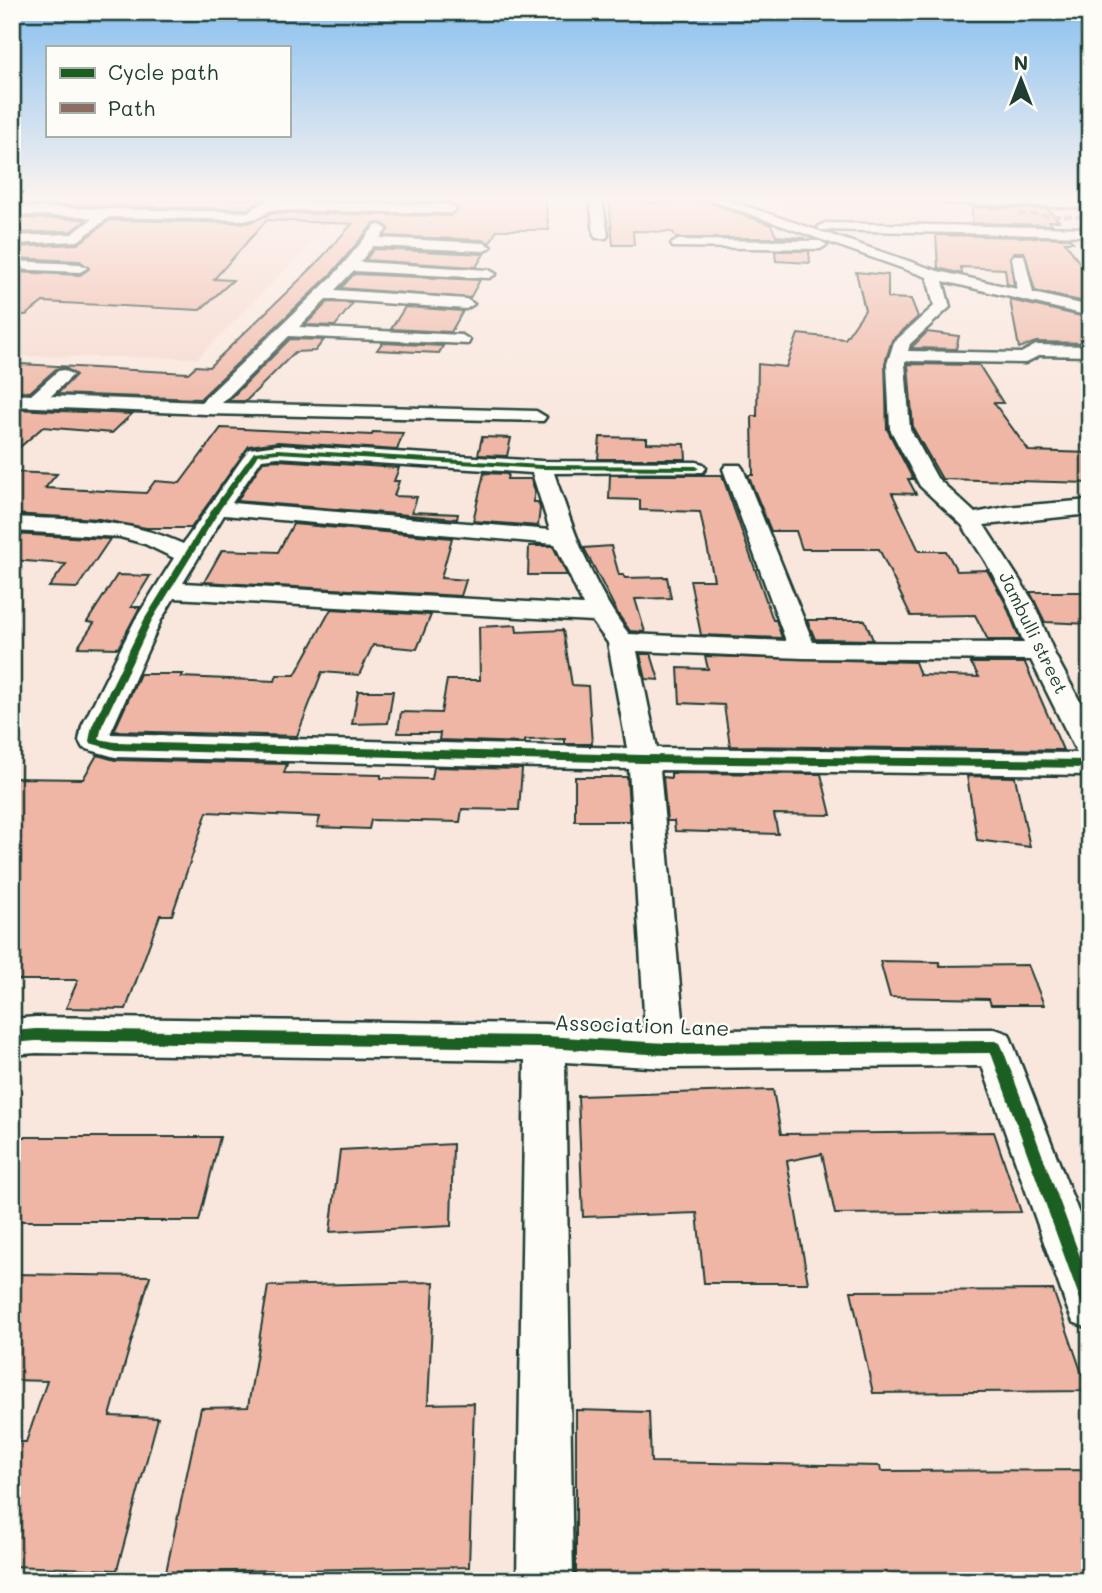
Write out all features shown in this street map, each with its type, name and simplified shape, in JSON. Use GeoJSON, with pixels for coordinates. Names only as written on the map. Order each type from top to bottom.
{"type":"FeatureCollection","features":[{"type":"Feature","properties":{"kind":"street"},"geometry":{"type":"LineString","coordinates":[[206,408],[342,273]]}},
{"type":"Feature","properties":{"kind":"street"},"geometry":{"type":"LineString","coordinates":[[477,273],[489,274]]}},
{"type":"Feature","properties":{"kind":"street"},"geometry":{"type":"LineString","coordinates":[[1022,273],[1026,296]]}},
{"type":"Feature","properties":{"kind":"street"},"geometry":{"type":"LineString","coordinates":[[934,274],[1026,296],[1089,331],[1036,350],[1026,358],[898,356],[902,342],[942,307],[934,274]]}},
{"type":"Feature","properties":{"kind":"street"},"geometry":{"type":"LineString","coordinates":[[321,294],[466,304]]}},
{"type":"Feature","properties":{"kind":"street"},"geometry":{"type":"LineString","coordinates":[[285,331],[462,340]]}},
{"type":"Feature","properties":{"kind":"street","name":"Jambulli street"},"geometry":{"type":"LineString","coordinates":[[898,356],[896,364],[900,429],[928,481],[970,521],[998,562],[1020,601],[1090,749]]}},
{"type":"Feature","properties":{"kind":"street"},"geometry":{"type":"LineString","coordinates":[[35,401],[64,375]]}},
{"type":"Feature","properties":{"kind":"street"},"geometry":{"type":"LineString","coordinates":[[12,400],[536,417]]}},
{"type":"Feature","properties":{"kind":"street"},"geometry":{"type":"LineString","coordinates":[[696,468],[541,467],[263,451],[253,456],[217,508],[148,620],[97,726],[94,741],[115,746],[644,759],[1090,764]]}},
{"type":"Feature","properties":{"kind":"street"},"geometry":{"type":"LineString","coordinates":[[541,467],[564,538],[600,614],[621,642],[644,759],[666,1049]]}},
{"type":"Feature","properties":{"kind":"street"},"geometry":{"type":"LineString","coordinates":[[733,469],[803,650]]}},
{"type":"Feature","properties":{"kind":"street"},"geometry":{"type":"LineString","coordinates":[[970,521],[1006,514],[1090,507]]}},
{"type":"Feature","properties":{"kind":"street"},"geometry":{"type":"LineString","coordinates":[[217,508],[564,538]]}},
{"type":"Feature","properties":{"kind":"street"},"geometry":{"type":"LineString","coordinates":[[12,524],[122,530],[153,539],[189,556]]}},
{"type":"Feature","properties":{"kind":"street"},"geometry":{"type":"LineString","coordinates":[[167,590],[600,614]]}},
{"type":"Feature","properties":{"kind":"street"},"geometry":{"type":"LineString","coordinates":[[621,642],[803,650],[1042,652]]}},
{"type":"Feature","properties":{"kind":"street","name":"Association Lane"},"geometry":{"type":"LineString","coordinates":[[12,1037],[36,1035],[545,1042],[666,1049],[995,1047],[1090,1305]]}},
{"type":"Feature","properties":{"kind":"street"},"geometry":{"type":"LineString","coordinates":[[545,1042],[545,1581]]}},
{"type":"Feature","properties":{"kind":"shaded area"},"geometry":{"type":"Polygon","coordinates":[[[12,273],[281,273],[198,358],[12,356],[12,273]]]}},
{"type":"Feature","properties":{"kind":"building"},"geometry":{"type":"Polygon","coordinates":[[[12,273],[219,273],[214,279],[233,280],[200,310],[43,302],[26,315],[12,314],[12,273]]]}},
{"type":"Feature","properties":{"kind":"building"},"geometry":{"type":"Polygon","coordinates":[[[306,273],[332,273],[200,399],[57,394],[76,375],[64,367],[56,369],[30,392],[12,391],[12,372],[20,364],[188,373],[196,366],[209,367],[306,273]]]}},
{"type":"Feature","properties":{"kind":"building"},"geometry":{"type":"Polygon","coordinates":[[[856,273],[888,275],[888,298],[911,299],[918,317],[892,340],[885,363],[887,429],[913,479],[908,479],[916,494],[892,493],[919,551],[946,551],[957,571],[987,570],[1005,602],[1020,640],[988,640],[975,615],[911,616],[879,549],[802,549],[796,531],[771,531],[748,475],[753,475],[752,416],[757,416],[758,364],[786,367],[798,334],[845,339],[865,310],[856,273]]]}},
{"type":"Feature","properties":{"kind":"building"},"geometry":{"type":"Polygon","coordinates":[[[1006,273],[1012,273],[1014,286],[1007,284],[1006,273]]]}},
{"type":"Feature","properties":{"kind":"building"},"geometry":{"type":"Polygon","coordinates":[[[1030,273],[1087,273],[1090,278],[1090,303],[1035,291],[1030,273]]]}},
{"type":"Feature","properties":{"kind":"building"},"geometry":{"type":"Polygon","coordinates":[[[354,274],[480,280],[470,298],[341,288],[354,274]]]}},
{"type":"Feature","properties":{"kind":"building"},"geometry":{"type":"Polygon","coordinates":[[[1010,300],[1090,318],[1090,343],[1036,342],[1019,348],[1010,300]]]}},
{"type":"Feature","properties":{"kind":"building"},"geometry":{"type":"Polygon","coordinates":[[[328,302],[353,303],[335,326],[305,325],[328,302]]]}},
{"type":"Feature","properties":{"kind":"building"},"geometry":{"type":"Polygon","coordinates":[[[405,307],[463,311],[451,332],[391,329],[405,307]]]}},
{"type":"Feature","properties":{"kind":"building"},"geometry":{"type":"Polygon","coordinates":[[[927,332],[959,336],[956,349],[911,348],[927,332]]]}},
{"type":"Feature","properties":{"kind":"building"},"geometry":{"type":"Polygon","coordinates":[[[290,339],[324,340],[315,351],[295,352],[246,401],[228,401],[290,339]]]}},
{"type":"Feature","properties":{"kind":"building"},"geometry":{"type":"Polygon","coordinates":[[[382,343],[443,346],[439,353],[377,350],[382,343]]]}},
{"type":"Feature","properties":{"kind":"building"},"geometry":{"type":"Polygon","coordinates":[[[908,364],[979,365],[1003,403],[994,403],[1029,451],[1090,453],[1090,483],[942,479],[913,428],[908,364]]]}},
{"type":"Feature","properties":{"kind":"building"},"geometry":{"type":"Polygon","coordinates":[[[12,409],[132,414],[112,433],[43,427],[12,454],[12,409]]]}},
{"type":"Feature","properties":{"kind":"building"},"geometry":{"type":"Polygon","coordinates":[[[221,428],[372,435],[373,432],[403,433],[397,450],[278,442],[249,446],[191,528],[146,528],[99,519],[12,514],[12,472],[57,474],[45,488],[146,493],[155,481],[180,483],[221,428]]]}},
{"type":"Feature","properties":{"kind":"building"},"geometry":{"type":"Polygon","coordinates":[[[482,437],[511,438],[507,456],[478,455],[482,437]]]}},
{"type":"Feature","properties":{"kind":"building"},"geometry":{"type":"Polygon","coordinates":[[[600,437],[647,438],[647,443],[685,444],[686,459],[598,459],[600,437]]]}},
{"type":"Feature","properties":{"kind":"building"},"geometry":{"type":"Polygon","coordinates":[[[263,461],[399,468],[394,481],[399,481],[394,496],[417,497],[412,512],[458,514],[457,519],[237,501],[263,461]]]}},
{"type":"Feature","properties":{"kind":"building"},"geometry":{"type":"Polygon","coordinates":[[[484,473],[508,474],[507,479],[531,479],[535,491],[533,502],[538,502],[540,508],[538,526],[473,521],[484,473]]]}},
{"type":"Feature","properties":{"kind":"building"},"geometry":{"type":"Polygon","coordinates":[[[610,475],[722,475],[773,620],[776,620],[782,638],[701,635],[690,580],[714,580],[700,512],[640,510],[640,500],[609,499],[610,475]]]}},
{"type":"Feature","properties":{"kind":"building"},"geometry":{"type":"Polygon","coordinates":[[[293,524],[452,538],[441,578],[466,580],[461,596],[204,582],[222,550],[278,552],[293,524]]]}},
{"type":"Feature","properties":{"kind":"building"},"geometry":{"type":"Polygon","coordinates":[[[12,534],[110,539],[77,588],[49,587],[66,564],[12,560],[12,534]]]}},
{"type":"Feature","properties":{"kind":"building"},"geometry":{"type":"Polygon","coordinates":[[[529,546],[553,546],[567,575],[528,575],[529,546]]]}},
{"type":"Feature","properties":{"kind":"building"},"geometry":{"type":"Polygon","coordinates":[[[611,546],[619,575],[625,578],[667,577],[671,598],[635,599],[645,632],[630,631],[618,614],[584,548],[611,546]]]}},
{"type":"Feature","properties":{"kind":"building"},"geometry":{"type":"Polygon","coordinates":[[[117,575],[150,576],[131,607],[140,607],[118,648],[78,647],[94,623],[87,622],[117,575]]]}},
{"type":"Feature","properties":{"kind":"building"},"geometry":{"type":"Polygon","coordinates":[[[1030,592],[1090,592],[1090,624],[1045,622],[1030,592]]]}},
{"type":"Feature","properties":{"kind":"building"},"geometry":{"type":"Polygon","coordinates":[[[331,609],[431,615],[417,649],[373,645],[359,675],[322,672],[297,736],[114,731],[140,674],[183,674],[181,677],[275,681],[277,675],[295,675],[331,609]]]}},
{"type":"Feature","properties":{"kind":"building"},"geometry":{"type":"Polygon","coordinates":[[[807,620],[865,620],[873,640],[815,639],[807,620]]]}},
{"type":"Feature","properties":{"kind":"building"},"geometry":{"type":"Polygon","coordinates":[[[516,625],[517,632],[563,630],[572,685],[588,686],[592,744],[565,744],[565,739],[525,740],[525,743],[439,740],[440,733],[398,733],[401,712],[441,713],[447,680],[480,680],[479,627],[516,625]]]}},
{"type":"Feature","properties":{"kind":"building"},"geometry":{"type":"Polygon","coordinates":[[[640,654],[651,654],[659,680],[646,679],[640,654]]]}},
{"type":"Feature","properties":{"kind":"building"},"geometry":{"type":"Polygon","coordinates":[[[705,656],[915,662],[920,675],[979,677],[971,663],[1025,663],[1063,750],[730,746],[724,705],[680,703],[678,668],[708,669],[705,656]]]}},
{"type":"Feature","properties":{"kind":"building"},"geometry":{"type":"Polygon","coordinates":[[[358,691],[393,691],[388,723],[352,724],[358,691]]]}},
{"type":"Feature","properties":{"kind":"building"},"geometry":{"type":"Polygon","coordinates":[[[97,755],[115,760],[287,764],[284,773],[381,775],[381,778],[432,779],[434,767],[522,769],[519,810],[462,809],[460,822],[371,820],[369,829],[317,827],[320,817],[207,812],[172,915],[160,915],[126,1009],[66,1008],[78,980],[12,980],[12,778],[83,779],[97,755]]]}},
{"type":"Feature","properties":{"kind":"building"},"geometry":{"type":"Polygon","coordinates":[[[671,773],[821,774],[831,815],[774,814],[778,834],[675,831],[674,821],[667,821],[663,777],[671,778],[671,773]]]}},
{"type":"Feature","properties":{"kind":"building"},"geometry":{"type":"Polygon","coordinates":[[[967,776],[1015,777],[1030,847],[977,840],[967,776]]]}},
{"type":"Feature","properties":{"kind":"building"},"geometry":{"type":"Polygon","coordinates":[[[575,777],[627,777],[630,821],[575,821],[575,777]]]}},
{"type":"Feature","properties":{"kind":"building"},"geometry":{"type":"Polygon","coordinates":[[[880,961],[939,962],[940,966],[1028,965],[1044,1005],[991,1005],[989,999],[890,997],[880,961]]]}},
{"type":"Feature","properties":{"kind":"building"},"geometry":{"type":"Polygon","coordinates":[[[773,1090],[781,1134],[994,1132],[1021,1212],[835,1214],[822,1154],[787,1161],[808,1283],[704,1283],[697,1213],[583,1217],[578,1096],[773,1090]]]}},
{"type":"Feature","properties":{"kind":"building"},"geometry":{"type":"Polygon","coordinates":[[[12,1137],[220,1137],[199,1221],[12,1221],[12,1137]]]}},
{"type":"Feature","properties":{"kind":"building"},"geometry":{"type":"Polygon","coordinates":[[[453,1144],[451,1226],[330,1232],[340,1150],[453,1144]]]}},
{"type":"Feature","properties":{"kind":"building"},"geometry":{"type":"Polygon","coordinates":[[[12,1274],[150,1276],[110,1416],[158,1418],[117,1570],[12,1566],[12,1442],[26,1442],[47,1381],[12,1380],[12,1274]]]}},
{"type":"Feature","properties":{"kind":"building"},"geometry":{"type":"Polygon","coordinates":[[[434,1282],[428,1404],[474,1403],[469,1567],[166,1572],[201,1408],[248,1407],[268,1286],[434,1282]]]}},
{"type":"Feature","properties":{"kind":"building"},"geometry":{"type":"Polygon","coordinates":[[[1053,1290],[1088,1391],[873,1393],[851,1291],[1053,1290]]]}},
{"type":"Feature","properties":{"kind":"building"},"geometry":{"type":"Polygon","coordinates":[[[576,1410],[649,1412],[651,1462],[880,1466],[881,1471],[1090,1470],[1090,1576],[902,1578],[902,1581],[576,1581],[576,1410]]]}},
{"type":"Feature","properties":{"kind":"cycle path"},"geometry":{"type":"LineString","coordinates":[[696,468],[541,467],[278,451],[256,453],[217,508],[148,620],[97,726],[94,741],[115,746],[644,759],[1090,764]]}},
{"type":"Feature","properties":{"kind":"cycle path"},"geometry":{"type":"LineString","coordinates":[[12,1037],[36,1035],[545,1042],[666,1049],[995,1047],[1090,1305]]}}]}
